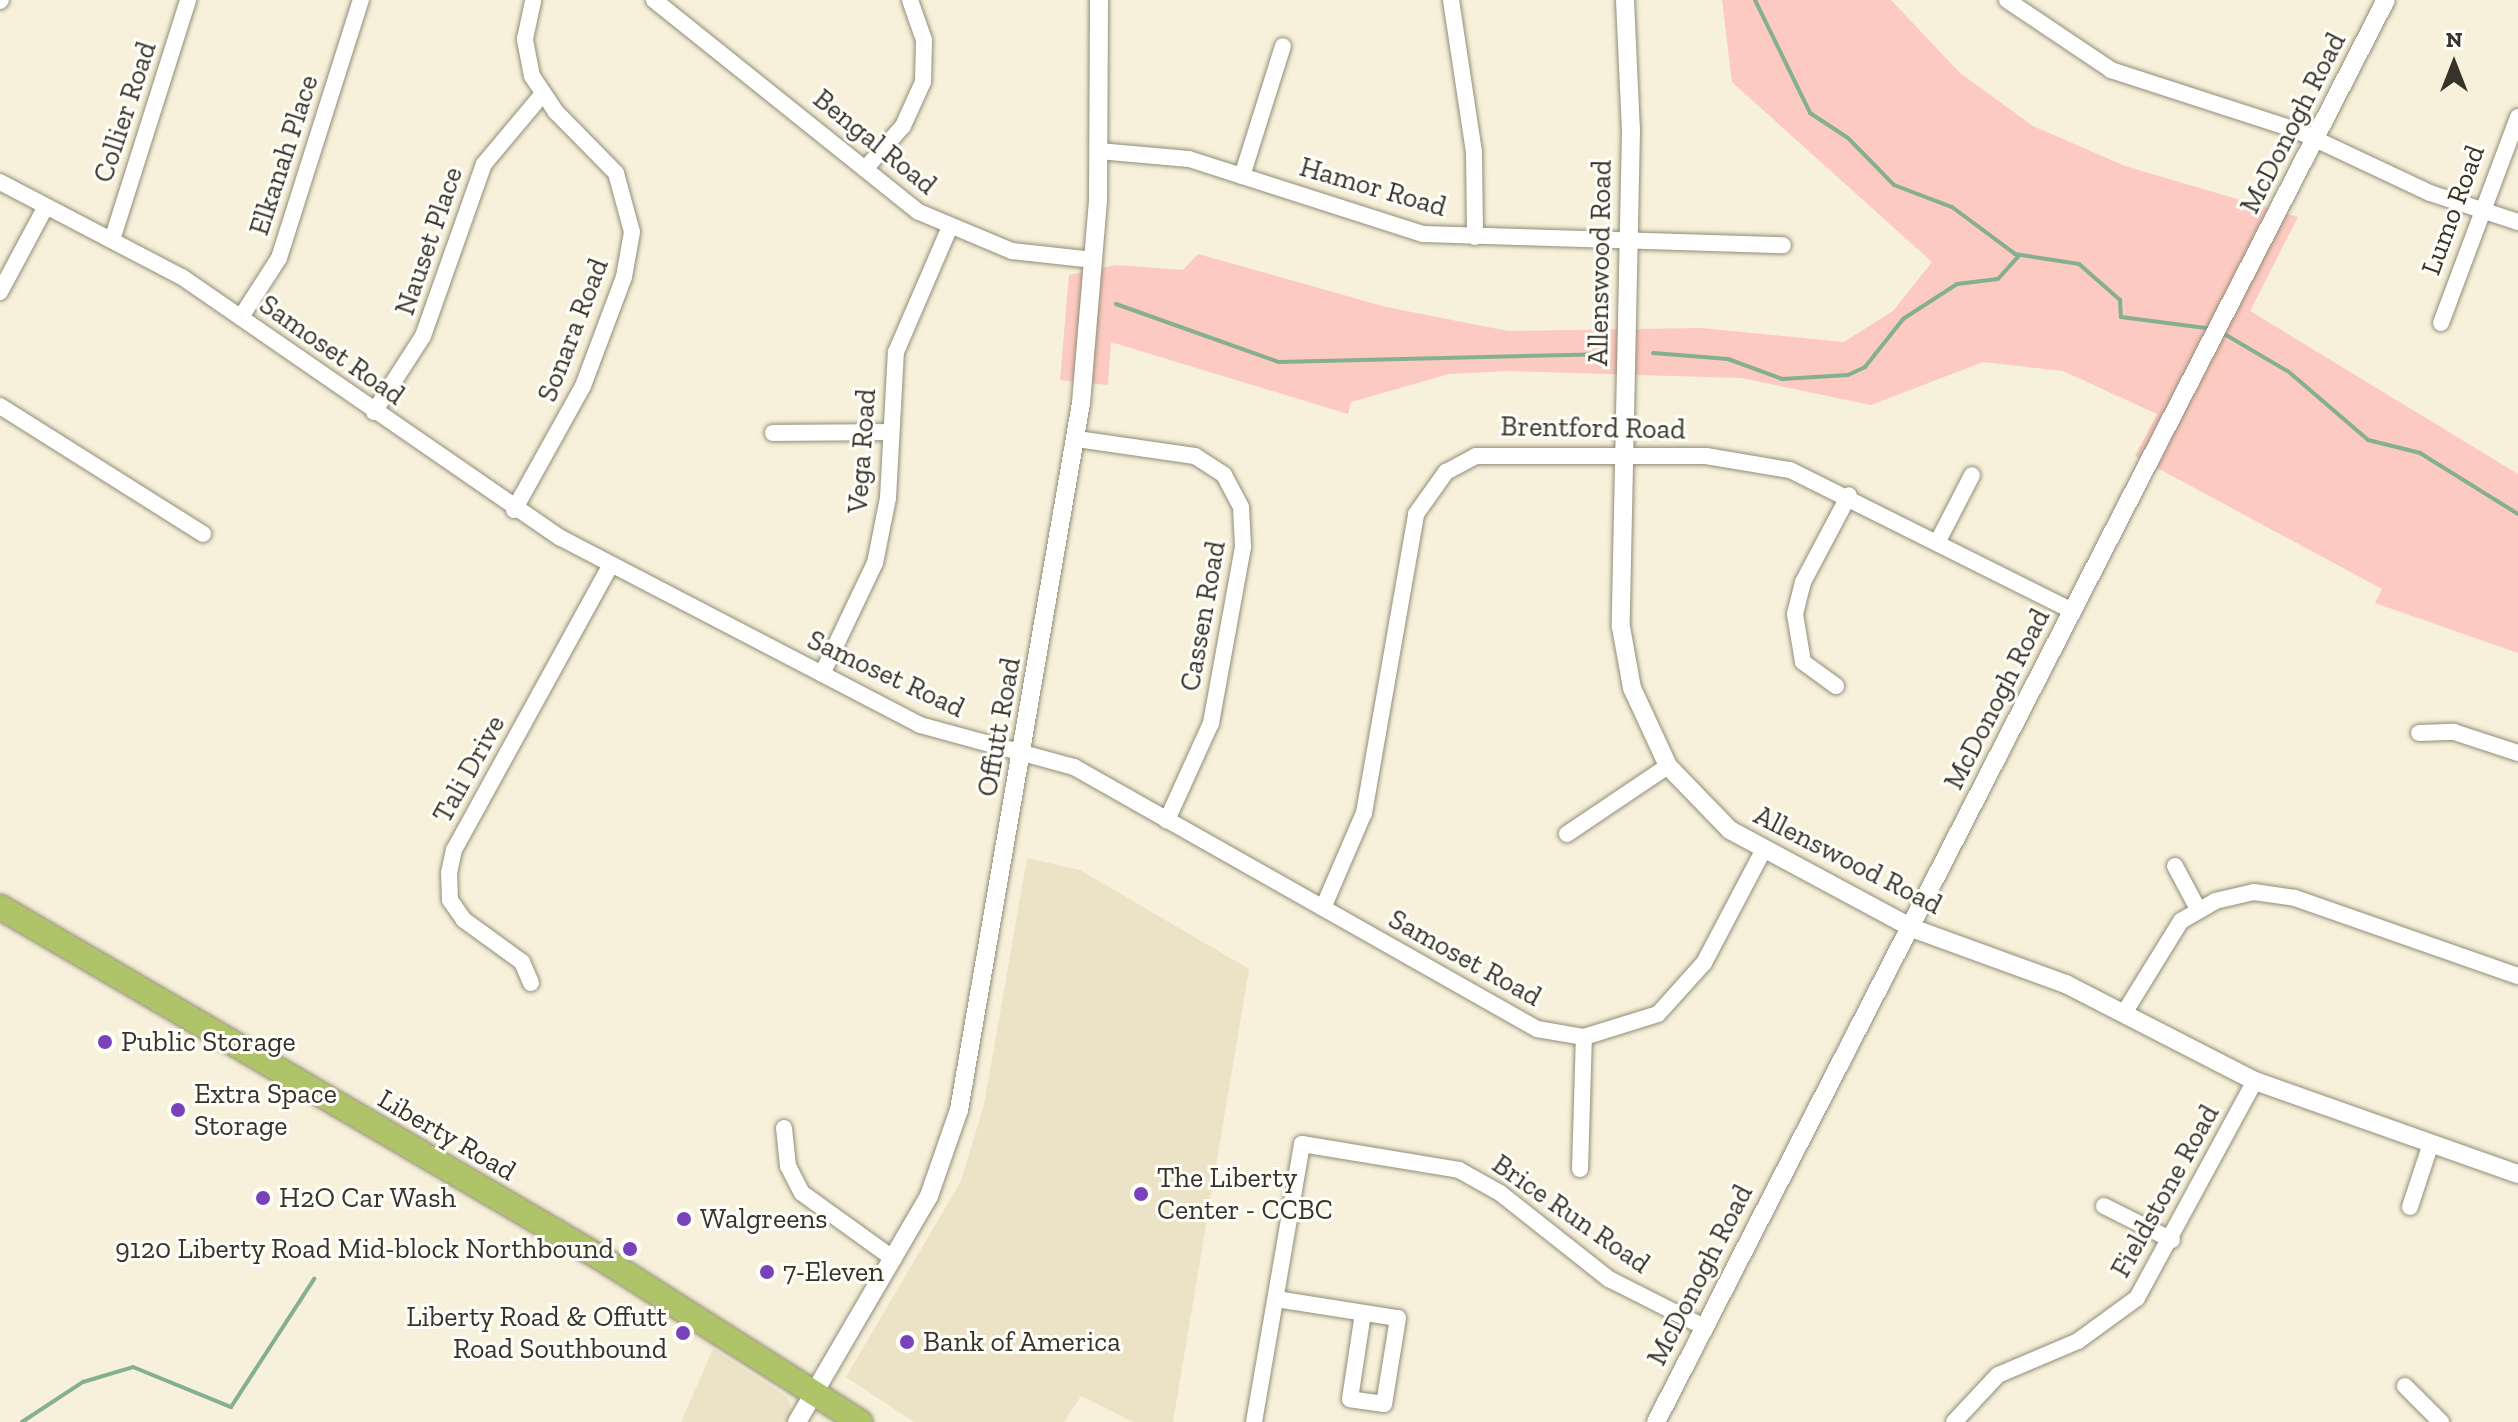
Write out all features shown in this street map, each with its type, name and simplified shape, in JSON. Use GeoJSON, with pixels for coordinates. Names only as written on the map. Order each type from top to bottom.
{"type":"FeatureCollection","features":[{"type":"Feature","properties":{"kind":"main road","name":"Liberty Road"},"geometry":{"type":"LineString","coordinates":[[0,907],[599,1256],[860,1422]]}},
{"type":"Feature","properties":{"kind":"street","name":"Collier Road"},"geometry":{"type":"LineString","coordinates":[[112,240],[188,0]]}},
{"type":"Feature","properties":{"kind":"street","name":"Elkanah Place"},"geometry":{"type":"LineString","coordinates":[[241,317],[279,258],[361,0]]}},
{"type":"Feature","properties":{"kind":"street","name":"Sonara Road"},"geometry":{"type":"LineString","coordinates":[[514,510],[583,386],[624,277],[632,232],[616,173],[542,95],[525,39],[533,0]]}},
{"type":"Feature","properties":{"kind":"street","name":"Bengal Road"},"geometry":{"type":"LineString","coordinates":[[654,0],[865,169],[949,229],[1012,251],[1094,260]]}},
{"type":"Feature","properties":{"kind":"street"},"geometry":{"type":"LineString","coordinates":[[865,169],[903,126],[923,82],[924,40],[910,0]]}},
{"type":"Feature","properties":{"kind":"street","name":"Offutt Road"},"geometry":{"type":"LineString","coordinates":[[797,1422],[894,1259],[939,1176],[959,1110],[1077,439],[1094,260],[1099,151],[1099,0]]}},
{"type":"Feature","properties":{"kind":"street"},"geometry":{"type":"LineString","coordinates":[[1451,0],[1474,152],[1475,237]]}},
{"type":"Feature","properties":{"kind":"street","name":"Allenswood Road"},"geometry":{"type":"LineString","coordinates":[[1625,0],[1629,241],[1625,658],[1644,723],[1668,766],[1704,809],[1763,851],[1912,928],[2126,1010],[2255,1081],[2518,1174]]}},
{"type":"Feature","properties":{"kind":"street"},"geometry":{"type":"LineString","coordinates":[[2007,0],[2111,70],[2317,138],[2478,212],[2518,222]]}},
{"type":"Feature","properties":{"kind":"street","name":"McDonogh Road"},"geometry":{"type":"LineString","coordinates":[[1656,1422],[2073,611],[2198,375],[2386,0]]}},
{"type":"Feature","properties":{"kind":"street"},"geometry":{"type":"LineString","coordinates":[[1242,176],[1283,46]]}},
{"type":"Feature","properties":{"kind":"street","name":"Nauset Place"},"geometry":{"type":"LineString","coordinates":[[374,412],[423,336],[484,164],[542,95]]}},
{"type":"Feature","properties":{"kind":"street","name":"Lumo Road"},"geometry":{"type":"LineString","coordinates":[[2441,323],[2478,212],[2518,117]]}},
{"type":"Feature","properties":{"kind":"street","name":"Hamor Road"},"geometry":{"type":"LineString","coordinates":[[1099,151],[1168,154],[1423,234],[1783,245]]}},
{"type":"Feature","properties":{"kind":"street","name":"Samoset Road"},"geometry":{"type":"LineString","coordinates":[[0,182],[44,210],[112,240],[241,317],[514,510],[611,565],[945,735],[1074,767],[1513,1017],[1584,1037],[1636,1026],[1677,998],[1704,963],[1763,851]]}},
{"type":"Feature","properties":{"kind":"street"},"geometry":{"type":"LineString","coordinates":[[0,292],[44,210]]}},
{"type":"Feature","properties":{"kind":"street","name":"Vega Road"},"geometry":{"type":"LineString","coordinates":[[822,674],[875,563],[891,432],[896,352],[949,229]]}},
{"type":"Feature","properties":{"kind":"street"},"geometry":{"type":"LineString","coordinates":[[0,406],[203,534]]}},
{"type":"Feature","properties":{"kind":"street"},"geometry":{"type":"LineString","coordinates":[[773,433],[891,432]]}},
{"type":"Feature","properties":{"kind":"street","name":"Cassen Road"},"geometry":{"type":"LineString","coordinates":[[1077,439],[1195,456],[1224,475],[1241,507],[1243,547],[1211,723],[1167,820]]}},
{"type":"Feature","properties":{"kind":"street","name":"Brentford Road"},"geometry":{"type":"LineString","coordinates":[[1323,908],[1364,813],[1423,499],[1446,472],[1476,456],[1625,453],[1763,463],[1849,495],[2073,611]]}},
{"type":"Feature","properties":{"kind":"street"},"geometry":{"type":"LineString","coordinates":[[1938,541],[1972,475]]}},
{"type":"Feature","properties":{"kind":"street"},"geometry":{"type":"LineString","coordinates":[[1836,686],[1803,662],[1795,614],[1803,582],[1849,495]]}},
{"type":"Feature","properties":{"kind":"street","name":"Tali Drive"},"geometry":{"type":"LineString","coordinates":[[531,983],[522,962],[464,920],[450,900],[449,873],[454,850],[611,565]]}},
{"type":"Feature","properties":{"kind":"street"},"geometry":{"type":"LineString","coordinates":[[2419,733],[2454,732],[2518,753]]}},
{"type":"Feature","properties":{"kind":"street"},"geometry":{"type":"LineString","coordinates":[[1567,834],[1668,766]]}},
{"type":"Feature","properties":{"kind":"street"},"geometry":{"type":"LineString","coordinates":[[2175,866],[2198,909]]}},
{"type":"Feature","properties":{"kind":"street"},"geometry":{"type":"LineString","coordinates":[[2126,1010],[2167,936],[2198,909],[2234,894],[2272,893],[2518,976]]}},
{"type":"Feature","properties":{"kind":"street"},"geometry":{"type":"LineString","coordinates":[[1580,1169],[1584,1037]]}},
{"type":"Feature","properties":{"kind":"street","name":"Fieldstone Road"},"geometry":{"type":"LineString","coordinates":[[1954,1422],[1998,1375],[2078,1341],[2120,1313],[2172,1240],[2255,1081]]}},
{"type":"Feature","properties":{"kind":"street"},"geometry":{"type":"LineString","coordinates":[[784,1128],[788,1166],[802,1193],[894,1259]]}},
{"type":"Feature","properties":{"kind":"street"},"geometry":{"type":"LineString","coordinates":[[2410,1207],[2431,1143]]}},
{"type":"Feature","properties":{"kind":"street","name":"Brice Run Road"},"geometry":{"type":"LineString","coordinates":[[1254,1422],[1302,1144],[1459,1170],[1500,1193],[1609,1279],[1704,1327]]}},
{"type":"Feature","properties":{"kind":"street"},"geometry":{"type":"LineString","coordinates":[[2104,1206],[2172,1240]]}},
{"type":"Feature","properties":{"kind":"street"},"geometry":{"type":"LineString","coordinates":[[1276,1299],[1398,1318],[1384,1404],[1350,1399],[1363,1313]]}},
{"type":"Feature","properties":{"kind":"street"},"geometry":{"type":"LineString","coordinates":[[2405,1386],[2441,1422]]}},
{"type":"Feature","properties":{"kind":"shaded area"},"geometry":{"type":"Polygon","coordinates":[[[1722,0],[1891,0],[1960,73],[2033,126],[2125,166],[2298,217],[2250,311],[2518,474],[2518,653],[2375,603],[2382,589],[2135,456],[2157,414],[2063,371],[1983,362],[1871,405],[1741,378],[1509,371],[1449,374],[1351,402],[1348,414],[1111,342],[1108,385],[1060,380],[1069,275],[1116,265],[1183,270],[1198,254],[1386,307],[1508,331],[1701,328],[1844,342],[1893,311],[1932,262],[1732,82],[1722,0]]]}},
{"type":"Feature","properties":{"kind":"shaded area"},"geometry":{"type":"Polygon","coordinates":[[[1027,858],[1080,870],[1249,969],[1173,1422],[1133,1422],[1081,1396],[1064,1422],[914,1422],[846,1377],[961,1181],[984,1105],[1027,858]]]}},
{"type":"Feature","properties":{"kind":"shaded area"},"geometry":{"type":"Polygon","coordinates":[[[713,1349],[787,1397],[793,1414],[787,1422],[681,1422],[713,1349]]]}},
{"type":"Feature","properties":{"kind":"waterway"},"geometry":{"type":"LineString","coordinates":[[1755,0],[1810,113],[1848,138],[1894,185],[1952,207],[2015,254],[2079,264],[2120,300],[2121,317],[2213,329]]}},
{"type":"Feature","properties":{"kind":"waterway"},"geometry":{"type":"LineString","coordinates":[[1653,353],[1728,359],[1782,379],[1848,375],[1865,367],[1903,319],[1957,284],[1998,279],[2019,256]]}},
{"type":"Feature","properties":{"kind":"waterway"},"geometry":{"type":"LineString","coordinates":[[1116,304],[1279,362],[1601,354]]}},
{"type":"Feature","properties":{"kind":"waterway"},"geometry":{"type":"LineString","coordinates":[[2221,332],[2289,372],[2368,440],[2420,453],[2518,514]]}},
{"type":"Feature","properties":{"kind":"waterway"},"geometry":{"type":"LineString","coordinates":[[22,1422],[83,1382],[133,1367],[231,1407],[314,1279]]}},
{"type":"Feature","properties":{"kind":"place","name":"Public Storage"},"geometry":{"type":"Point","coordinates":[105,1042]}},
{"type":"Feature","properties":{"kind":"place","name":"Extra Space Storage"},"geometry":{"type":"Point","coordinates":[178,1110]}},
{"type":"Feature","properties":{"kind":"place","name":"The Liberty Center - CCBC"},"geometry":{"type":"Point","coordinates":[1141,1194]}},
{"type":"Feature","properties":{"kind":"place","name":"H2O Car Wash"},"geometry":{"type":"Point","coordinates":[263,1198]}},
{"type":"Feature","properties":{"kind":"place","name":"Walgreens"},"geometry":{"type":"Point","coordinates":[684,1219]}},
{"type":"Feature","properties":{"kind":"place","name":"9120 Liberty Road Mid-block Northbound"},"geometry":{"type":"Point","coordinates":[630,1249]}},
{"type":"Feature","properties":{"kind":"place","name":"7-Eleven"},"geometry":{"type":"Point","coordinates":[767,1272]}},
{"type":"Feature","properties":{"kind":"place","name":"Liberty Road & Offutt Road Southbound"},"geometry":{"type":"Point","coordinates":[683,1333]}},
{"type":"Feature","properties":{"kind":"place","name":"Bank of America"},"geometry":{"type":"Point","coordinates":[907,1342]}}]}
